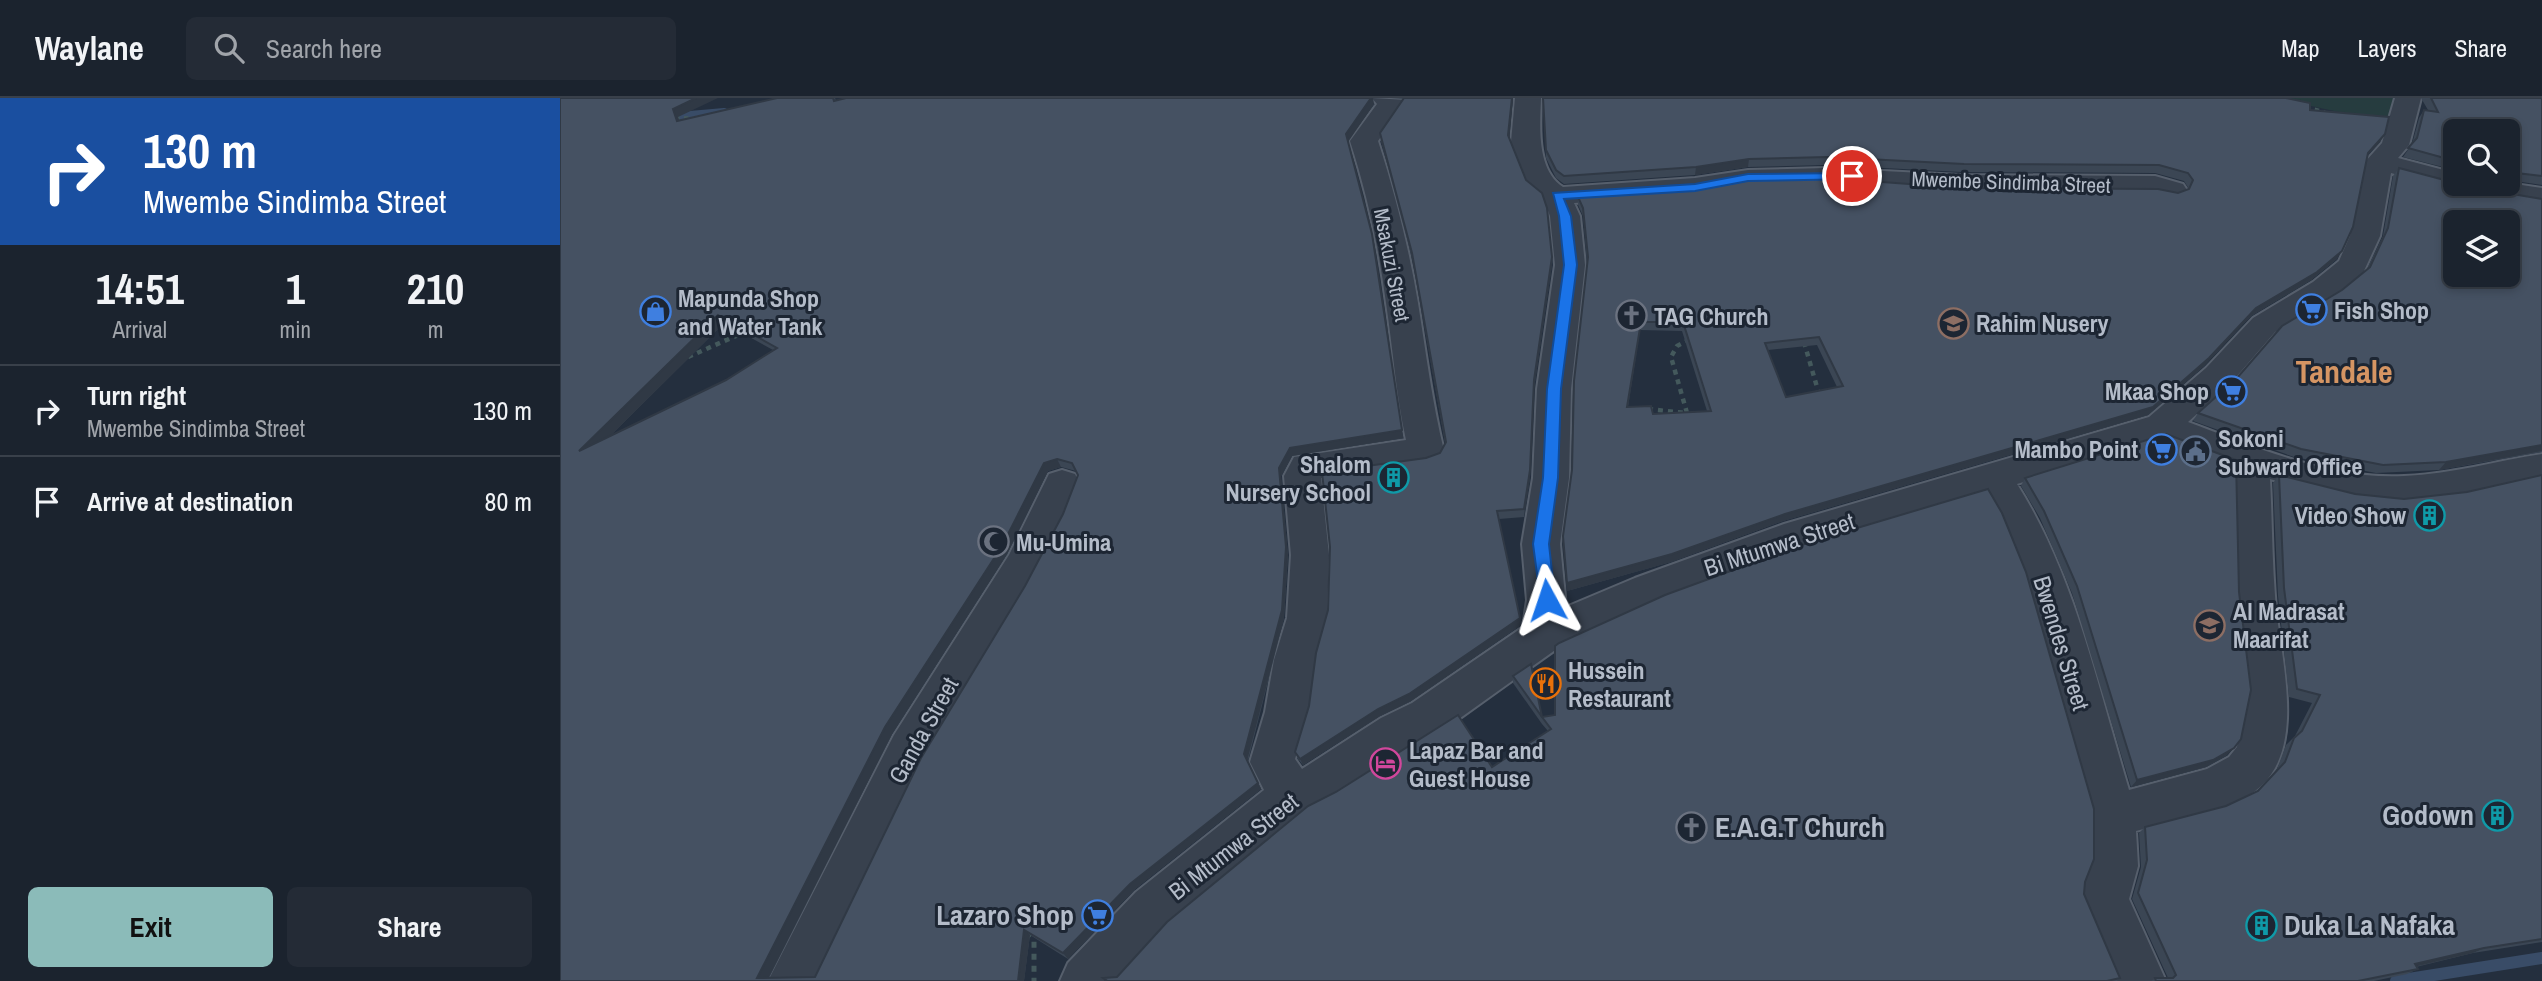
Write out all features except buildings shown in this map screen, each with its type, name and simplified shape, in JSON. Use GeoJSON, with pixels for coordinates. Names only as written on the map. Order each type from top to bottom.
{"type":"FeatureCollection","features":[{"type":"Feature","properties":{"kind":"street","name":"Msakuzi Street"},"geometry":{"type":"LineString","coordinates":[[1293,795],[1272,762],[1287,712],[1295,660],[1307,618],[1310,555],[1303,512],[1303,472],[1307,466],[1426,451],[1414,399],[1402,301],[1375,174],[1364,141],[1393,100],[1385,98]]}},
{"type":"Feature","properties":{"kind":"street"},"geometry":{"type":"LineString","coordinates":[[1528,98],[1525,142],[1543,187],[1557,196],[1565,216],[1570,265],[1554,389],[1551,478],[1541,544],[1547,600],[1543,636]]}},
{"type":"Feature","properties":{"kind":"street","name":"Bi Mtumwa Street"},"geometry":{"type":"LineString","coordinates":[[1086,981],[1153,909],[1293,795],[1321,782],[1397,732],[1427,717],[1543,636],[1707,566],[1798,535],[2116,442],[2161,426],[2218,376],[2263,325],[2324,289],[2352,266],[2365,236],[2379,162],[2395,145],[2408,98]]}},
{"type":"Feature","properties":{"kind":"street"},"geometry":{"type":"LineString","coordinates":[[2379,162],[2443,178]]}},
{"type":"Feature","properties":{"kind":"street","name":"Mwembe Sindimba Street"},"geometry":{"type":"LineString","coordinates":[[1557,196],[1695,187],[1748,178],[1825,176],[1961,184],[2155,185],[2173,190]]}},
{"type":"Feature","properties":{"kind":"street"},"geometry":{"type":"LineString","coordinates":[[2520,193],[2542,197]]}},
{"type":"Feature","properties":{"kind":"street"},"geometry":{"type":"LineString","coordinates":[[2161,426],[2251,458],[2374,489],[2403,491],[2542,467]]}},
{"type":"Feature","properties":{"kind":"street"},"geometry":{"type":"LineString","coordinates":[[2114,816],[2216,788],[2245,772],[2258,755],[2268,698],[2255,599],[2251,458]]}},
{"type":"Feature","properties":{"kind":"street","name":"Bwendes Street"},"geometry":{"type":"LineString","coordinates":[[1993,476],[2018,517],[2044,579],[2114,816],[2115,859],[2110,883],[2105,889],[2105,900],[2140,981]]}},
{"type":"Feature","properties":{"kind":"street","name":"Ganda Street"},"geometry":{"type":"LineString","coordinates":[[793,981],[910,749],[1029,555],[1062,484]]}},
{"type":"Feature","properties":{"kind":"path"},"geometry":{"type":"LineString","coordinates":[[2295,104],[2334,114]]}},
{"type":"Feature","properties":{"kind":"path"},"geometry":{"type":"LineString","coordinates":[[673,119],[701,117]]}},
{"type":"Feature","properties":{"kind":"path"},"geometry":{"type":"LineString","coordinates":[[682,359],[749,330]]}},
{"type":"Feature","properties":{"kind":"path"},"geometry":{"type":"LineString","coordinates":[[1801,334],[1820,395]]}},
{"type":"Feature","properties":{"kind":"path"},"geometry":{"type":"LineString","coordinates":[[1687,413],[1671,357],[1677,346],[1686,340],[1698,339]]}},
{"type":"Feature","properties":{"kind":"path"},"geometry":{"type":"LineString","coordinates":[[1812,397],[1831,394]]}},
{"type":"Feature","properties":{"kind":"path"},"geometry":{"type":"LineString","coordinates":[[1643,409],[1701,412]]}},
{"type":"Feature","properties":{"kind":"path"},"geometry":{"type":"LineString","coordinates":[[1017,932],[1027,934],[1033,940],[1034,981]]}},
{"type":"Feature","properties":{"kind":"green space"},"geometry":{"type":"Polygon","coordinates":[[[2274,98],[2397,98],[2389,123],[2274,98]]]}},
{"type":"Feature","properties":{"kind":"waterway"},"geometry":{"type":"LineString","coordinates":[[667,117],[724,112]]}},
{"type":"Feature","properties":{"kind":"waterway"},"geometry":{"type":"LineString","coordinates":[[2396,981],[2542,958]]}},
{"type":"Feature","properties":{"kind":"place","name":"Fish Shop"},"geometry":{"type":"Point","coordinates":[2311,310]}},
{"type":"Feature","properties":{"kind":"place","name":"Mapunda Shop and Water Tank"},"geometry":{"type":"Point","coordinates":[655,312]}},
{"type":"Feature","properties":{"kind":"place","name":"TAG Church"},"geometry":{"type":"Point","coordinates":[1631,316]}},
{"type":"Feature","properties":{"kind":"place","name":"Rahim Nusery"},"geometry":{"type":"Point","coordinates":[1953,323]}},
{"type":"Feature","properties":{"kind":"place","name":"Mkaa Shop"},"geometry":{"type":"Point","coordinates":[2232,391]}},
{"type":"Feature","properties":{"kind":"place","name":"Mambo Point"},"geometry":{"type":"Point","coordinates":[2161,449]}},
{"type":"Feature","properties":{"kind":"place","name":"Sokoni Subward Office"},"geometry":{"type":"Point","coordinates":[2195,452]}},
{"type":"Feature","properties":{"kind":"place","name":"Shalom Nursery School"},"geometry":{"type":"Point","coordinates":[1394,478]}},
{"type":"Feature","properties":{"kind":"place","name":"Video Show"},"geometry":{"type":"Point","coordinates":[2429,515]}},
{"type":"Feature","properties":{"kind":"place","name":"Mu-Umina"},"geometry":{"type":"Point","coordinates":[993,542]}},
{"type":"Feature","properties":{"kind":"place","name":"Al Madrasat Maarifat"},"geometry":{"type":"Point","coordinates":[2210,625]}},
{"type":"Feature","properties":{"kind":"place","name":"Hussein Restaurant"},"geometry":{"type":"Point","coordinates":[1545,684]}},
{"type":"Feature","properties":{"kind":"place","name":"Lapaz Bar and Guest House"},"geometry":{"type":"Point","coordinates":[1386,764]}},
{"type":"Feature","properties":{"kind":"place","name":"Godown"},"geometry":{"type":"Point","coordinates":[2497,815]}},
{"type":"Feature","properties":{"kind":"place","name":"E.A.G.T Church"},"geometry":{"type":"Point","coordinates":[1692,827]}},
{"type":"Feature","properties":{"kind":"place","name":"Lazaro Shop"},"geometry":{"type":"Point","coordinates":[1097,915]}},
{"type":"Feature","properties":{"kind":"place","name":"Duka La Nafaka"},"geometry":{"type":"Point","coordinates":[2261,925]}},
{"type":"Feature","properties":{"kind":"district","name":"Tandale"},"geometry":{"type":"Point","coordinates":[2344,371]}},
{"type":"Feature","properties":{"kind":"route"},"geometry":{"type":"LineString","coordinates":[[1547,600],[1541,544],[1551,478],[1554,389],[1563,337],[1570,265],[1565,216],[1557,196],[1695,187],[1748,178],[1852,176]]}}]}
